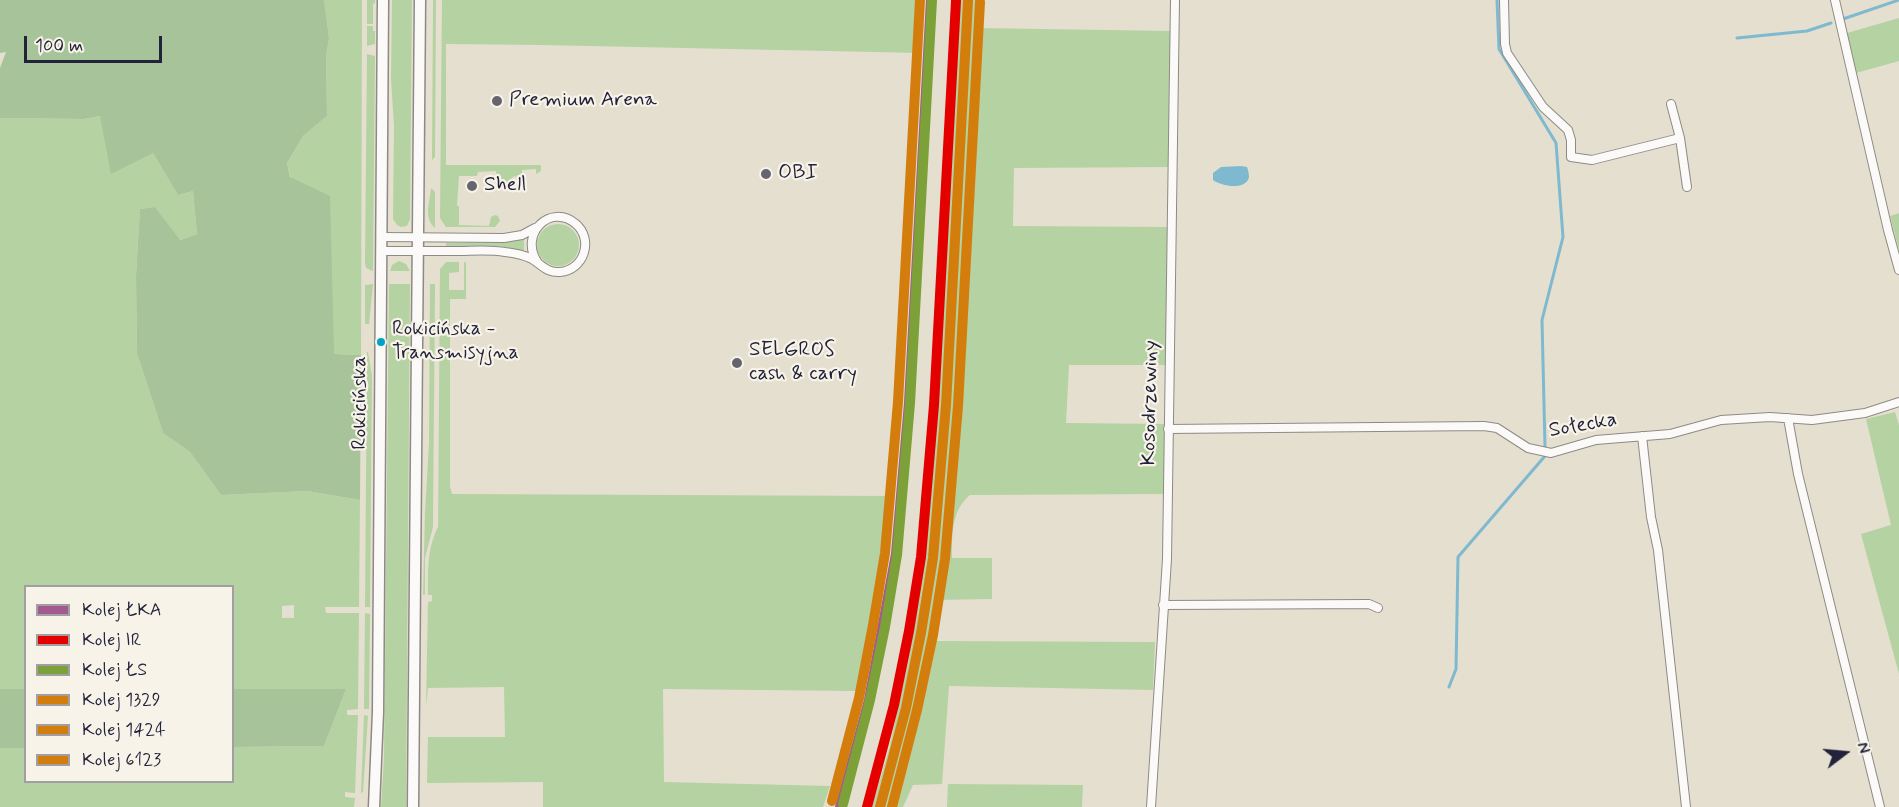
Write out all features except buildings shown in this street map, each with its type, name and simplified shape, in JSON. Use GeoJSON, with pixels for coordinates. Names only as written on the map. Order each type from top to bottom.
{"type":"FeatureCollection","features":[{"type":"Feature","properties":{"kind":"main road","name":"Rokicińska"},"geometry":{"type":"LineString","coordinates":[[374,807],[378,701],[383,0]]}},
{"type":"Feature","properties":{"kind":"main road"},"geometry":{"type":"LineString","coordinates":[[413,807],[420,0]]}},
{"type":"Feature","properties":{"kind":"street","name":"Kosodrzewiny"},"geometry":{"type":"LineString","coordinates":[[1151,807],[1167,559],[1175,0]]}},
{"type":"Feature","properties":{"kind":"street"},"geometry":{"type":"LineString","coordinates":[[1504,0],[1507,52],[1544,107],[1568,130],[1571,140],[1571,157],[1592,160],[1680,138]]}},
{"type":"Feature","properties":{"kind":"street"},"geometry":{"type":"LineString","coordinates":[[1834,0],[1899,270]]}},
{"type":"Feature","properties":{"kind":"street"},"geometry":{"type":"LineString","coordinates":[[1671,104],[1680,138],[1687,187]]}},
{"type":"Feature","properties":{"kind":"street"},"geometry":{"type":"LineString","coordinates":[[381,251],[504,251],[524,256],[550,271],[566,271],[580,261],[585,245],[580,228],[566,219],[552,218],[522,235],[504,238],[382,237]]}},
{"type":"Feature","properties":{"kind":"street"},"geometry":{"type":"LineString","coordinates":[[537,227],[530,246],[538,263]]}},
{"type":"Feature","properties":{"kind":"street","name":"Sołecka"},"geometry":{"type":"LineString","coordinates":[[1168,429],[1484,426],[1497,428],[1528,447],[1551,453],[1596,440],[1678,432],[1730,419],[1812,420],[1865,413],[1899,402]]}},
{"type":"Feature","properties":{"kind":"street"},"geometry":{"type":"LineString","coordinates":[[1788,418],[1798,474],[1880,807]]}},
{"type":"Feature","properties":{"kind":"street"},"geometry":{"type":"LineString","coordinates":[[1642,435],[1651,517],[1658,550],[1686,807]]}},
{"type":"Feature","properties":{"kind":"street"},"geometry":{"type":"LineString","coordinates":[[1163,605],[1369,604],[1378,608]]}},
{"type":"Feature","properties":{"kind":"green space"},"geometry":{"type":"Polygon","coordinates":[[[0,0],[324,0],[329,38],[326,56],[327,116],[303,136],[287,163],[290,177],[330,196],[334,354],[361,355],[360,500],[307,491],[221,495],[190,452],[163,433],[137,353],[136,276],[140,209],[155,207],[180,240],[197,234],[193,191],[178,195],[153,153],[111,174],[100,116],[84,119],[0,118],[0,68],[6,52],[0,53],[0,0]]]}},
{"type":"Feature","properties":{"kind":"green space"},"geometry":{"type":"Polygon","coordinates":[[[324,0],[362,0],[361,355],[334,354],[287,163],[303,136],[327,116],[326,56],[329,38],[324,0]]]}},
{"type":"Feature","properties":{"kind":"green space"},"geometry":{"type":"Polygon","coordinates":[[[367,0],[375,0],[373,24],[367,24],[367,0]]]}},
{"type":"Feature","properties":{"kind":"green space"},"geometry":{"type":"Polygon","coordinates":[[[392,0],[412,0],[410,219],[407,226],[401,227],[393,219],[392,0]]]}},
{"type":"Feature","properties":{"kind":"green space"},"geometry":{"type":"Polygon","coordinates":[[[433,0],[436,0],[436,6],[435,157],[432,160],[433,0]]]}},
{"type":"Feature","properties":{"kind":"green space"},"geometry":{"type":"Polygon","coordinates":[[[442,0],[921,0],[921,53],[446,44],[446,165],[541,165],[541,171],[536,174],[536,169],[522,170],[522,174],[514,176],[506,185],[501,181],[496,181],[496,171],[478,172],[477,176],[459,176],[457,206],[459,206],[459,225],[489,226],[491,217],[495,215],[500,221],[495,227],[446,227],[440,218],[442,0]]]}},
{"type":"Feature","properties":{"kind":"green space"},"geometry":{"type":"Polygon","coordinates":[[[959,0],[979,0],[978,28],[1171,31],[1169,167],[1014,168],[1013,226],[1169,227],[1167,365],[1069,365],[1066,423],[1165,424],[1165,494],[970,495],[959,508],[956,516],[952,558],[992,558],[992,599],[936,600],[931,641],[1155,642],[1153,690],[949,686],[942,784],[913,785],[903,807],[872,807],[889,749],[908,663],[922,576],[959,0]]]}},
{"type":"Feature","properties":{"kind":"green space"},"geometry":{"type":"Polygon","coordinates":[[[1899,18],[1899,61],[1856,73],[1847,33],[1899,18]]]}},
{"type":"Feature","properties":{"kind":"green space"},"geometry":{"type":"Polygon","coordinates":[[[367,26],[373,26],[375,44],[367,46],[367,26]]]}},
{"type":"Feature","properties":{"kind":"green space"},"geometry":{"type":"Polygon","coordinates":[[[367,54],[375,56],[373,271],[366,268],[365,262],[367,54]]]}},
{"type":"Feature","properties":{"kind":"green space"},"geometry":{"type":"Polygon","coordinates":[[[101,116],[153,153],[178,195],[193,191],[197,234],[179,240],[155,207],[140,209],[136,276],[137,353],[163,433],[190,452],[221,495],[307,491],[360,500],[359,607],[325,607],[326,613],[359,613],[358,709],[347,710],[347,715],[358,715],[355,793],[345,792],[345,797],[355,798],[354,807],[0,807],[0,748],[24,748],[24,783],[234,783],[234,747],[324,746],[346,689],[234,689],[234,585],[24,585],[24,689],[0,689],[0,118],[84,119],[101,116]],[[294,605],[282,606],[282,618],[294,618],[294,605]]]}},
{"type":"Feature","properties":{"kind":"green space"},"geometry":{"type":"Polygon","coordinates":[[[431,188],[435,192],[435,228],[428,214],[431,188]]]}},
{"type":"Feature","properties":{"kind":"green space"},"geometry":{"type":"Polygon","coordinates":[[[1899,213],[1899,250],[1890,216],[1899,213]]]}},
{"type":"Feature","properties":{"kind":"green space"},"geometry":{"type":"Polygon","coordinates":[[[558,224],[573,230],[579,245],[573,260],[558,266],[543,260],[537,245],[543,230],[558,224]]]}},
{"type":"Feature","properties":{"kind":"green space"},"geometry":{"type":"Polygon","coordinates":[[[524,239],[524,251],[500,246],[446,246],[446,243],[502,243],[524,239]]]}},
{"type":"Feature","properties":{"kind":"green space"},"geometry":{"type":"Polygon","coordinates":[[[399,261],[406,264],[410,271],[390,271],[392,265],[399,261]]]}},
{"type":"Feature","properties":{"kind":"green space"},"geometry":{"type":"Polygon","coordinates":[[[446,262],[459,262],[459,272],[449,273],[449,290],[464,290],[464,262],[466,263],[466,299],[450,299],[450,486],[452,494],[895,496],[877,622],[856,691],[663,689],[664,782],[830,786],[823,807],[543,807],[543,782],[427,783],[428,737],[505,737],[504,687],[428,688],[426,706],[428,602],[432,601],[432,595],[428,595],[428,569],[432,543],[438,527],[440,269],[446,262]]]}},
{"type":"Feature","properties":{"kind":"green space"},"geometry":{"type":"Polygon","coordinates":[[[373,284],[369,324],[365,324],[365,285],[373,284]]]}},
{"type":"Feature","properties":{"kind":"green space"},"geometry":{"type":"Polygon","coordinates":[[[389,284],[410,284],[406,807],[381,807],[384,758],[389,284]]]}},
{"type":"Feature","properties":{"kind":"green space"},"geometry":{"type":"Polygon","coordinates":[[[430,284],[435,284],[433,527],[425,558],[425,595],[423,595],[429,443],[430,284]]]}},
{"type":"Feature","properties":{"kind":"green space"},"geometry":{"type":"Polygon","coordinates":[[[367,352],[372,376],[370,607],[365,607],[367,352]]]}},
{"type":"Feature","properties":{"kind":"green space"},"geometry":{"type":"Polygon","coordinates":[[[1895,412],[1899,425],[1899,674],[1861,534],[1891,525],[1866,419],[1895,412]]]}},
{"type":"Feature","properties":{"kind":"green space"},"geometry":{"type":"Polygon","coordinates":[[[365,613],[370,614],[369,709],[364,709],[365,613]]]}},
{"type":"Feature","properties":{"kind":"green space"},"geometry":{"type":"Polygon","coordinates":[[[0,689],[24,689],[24,748],[0,748],[0,689]]]}},
{"type":"Feature","properties":{"kind":"green space"},"geometry":{"type":"Polygon","coordinates":[[[234,689],[346,689],[324,746],[234,747],[234,689]]]}},
{"type":"Feature","properties":{"kind":"green space"},"geometry":{"type":"Polygon","coordinates":[[[364,715],[368,716],[363,792],[361,793],[364,715]]]}},
{"type":"Feature","properties":{"kind":"green space"},"geometry":{"type":"Polygon","coordinates":[[[948,784],[1083,785],[1082,807],[947,807],[948,784]]]}},
{"type":"Feature","properties":{"kind":"water"},"geometry":{"type":"Polygon","coordinates":[[[1221,167],[1247,167],[1249,175],[1243,184],[1233,186],[1213,180],[1213,173],[1221,167]]]}},
{"type":"Feature","properties":{"kind":"waterway"},"geometry":{"type":"LineString","coordinates":[[1497,0],[1499,49],[1556,143],[1563,237],[1542,320],[1545,447]]}},
{"type":"Feature","properties":{"kind":"waterway"},"geometry":{"type":"LineString","coordinates":[[1843,19],[1899,0]]}},
{"type":"Feature","properties":{"kind":"waterway"},"geometry":{"type":"LineString","coordinates":[[1737,38],[1807,31],[1831,23]]}},
{"type":"Feature","properties":{"kind":"waterway"},"geometry":{"type":"LineString","coordinates":[[1449,687],[1456,669],[1458,557],[1545,456]]}},
{"type":"Feature","properties":{"kind":"rail line","name":"1424"},"geometry":{"type":"LineString","coordinates":[[832,801],[859,698],[885,553],[898,402],[920,0]]}},
{"type":"Feature","properties":{"kind":"rail line","name":"ŁKA"},"geometry":{"type":"LineString","coordinates":[[840,807],[869,700],[896,554],[909,403],[931,0]]}},
{"type":"Feature","properties":{"kind":"rail line","name":"ŁS"},"geometry":{"type":"LineString","coordinates":[[843,804],[870,700],[897,555],[910,403],[932,0]]}},
{"type":"Feature","properties":{"kind":"rail line","name":"IR"},"geometry":{"type":"LineString","coordinates":[[867,807],[894,705],[921,557],[934,405],[956,1]]}},
{"type":"Feature","properties":{"kind":"rail line","name":"1329"},"geometry":{"type":"LineString","coordinates":[[880,807],[906,708],[933,558],[946,405],[968,1]]}},
{"type":"Feature","properties":{"kind":"rail line","name":"6123"},"geometry":{"type":"LineString","coordinates":[[892,807],[917,710],[933,635],[945,559],[958,406],[980,2]]}},
{"type":"Feature","properties":{"kind":"place","name":"Premium Arena"},"geometry":{"type":"Point","coordinates":[497,101]}},
{"type":"Feature","properties":{"kind":"place","name":"OBI"},"geometry":{"type":"Point","coordinates":[766,174]}},
{"type":"Feature","properties":{"kind":"place","name":"Shell"},"geometry":{"type":"Point","coordinates":[472,186]}},
{"type":"Feature","properties":{"kind":"place","name":"Rokicińska - Transmisyjna"},"geometry":{"type":"Point","coordinates":[381,342]}},
{"type":"Feature","properties":{"kind":"place","name":"SELGROS cash & carry"},"geometry":{"type":"Point","coordinates":[737,363]}}]}
